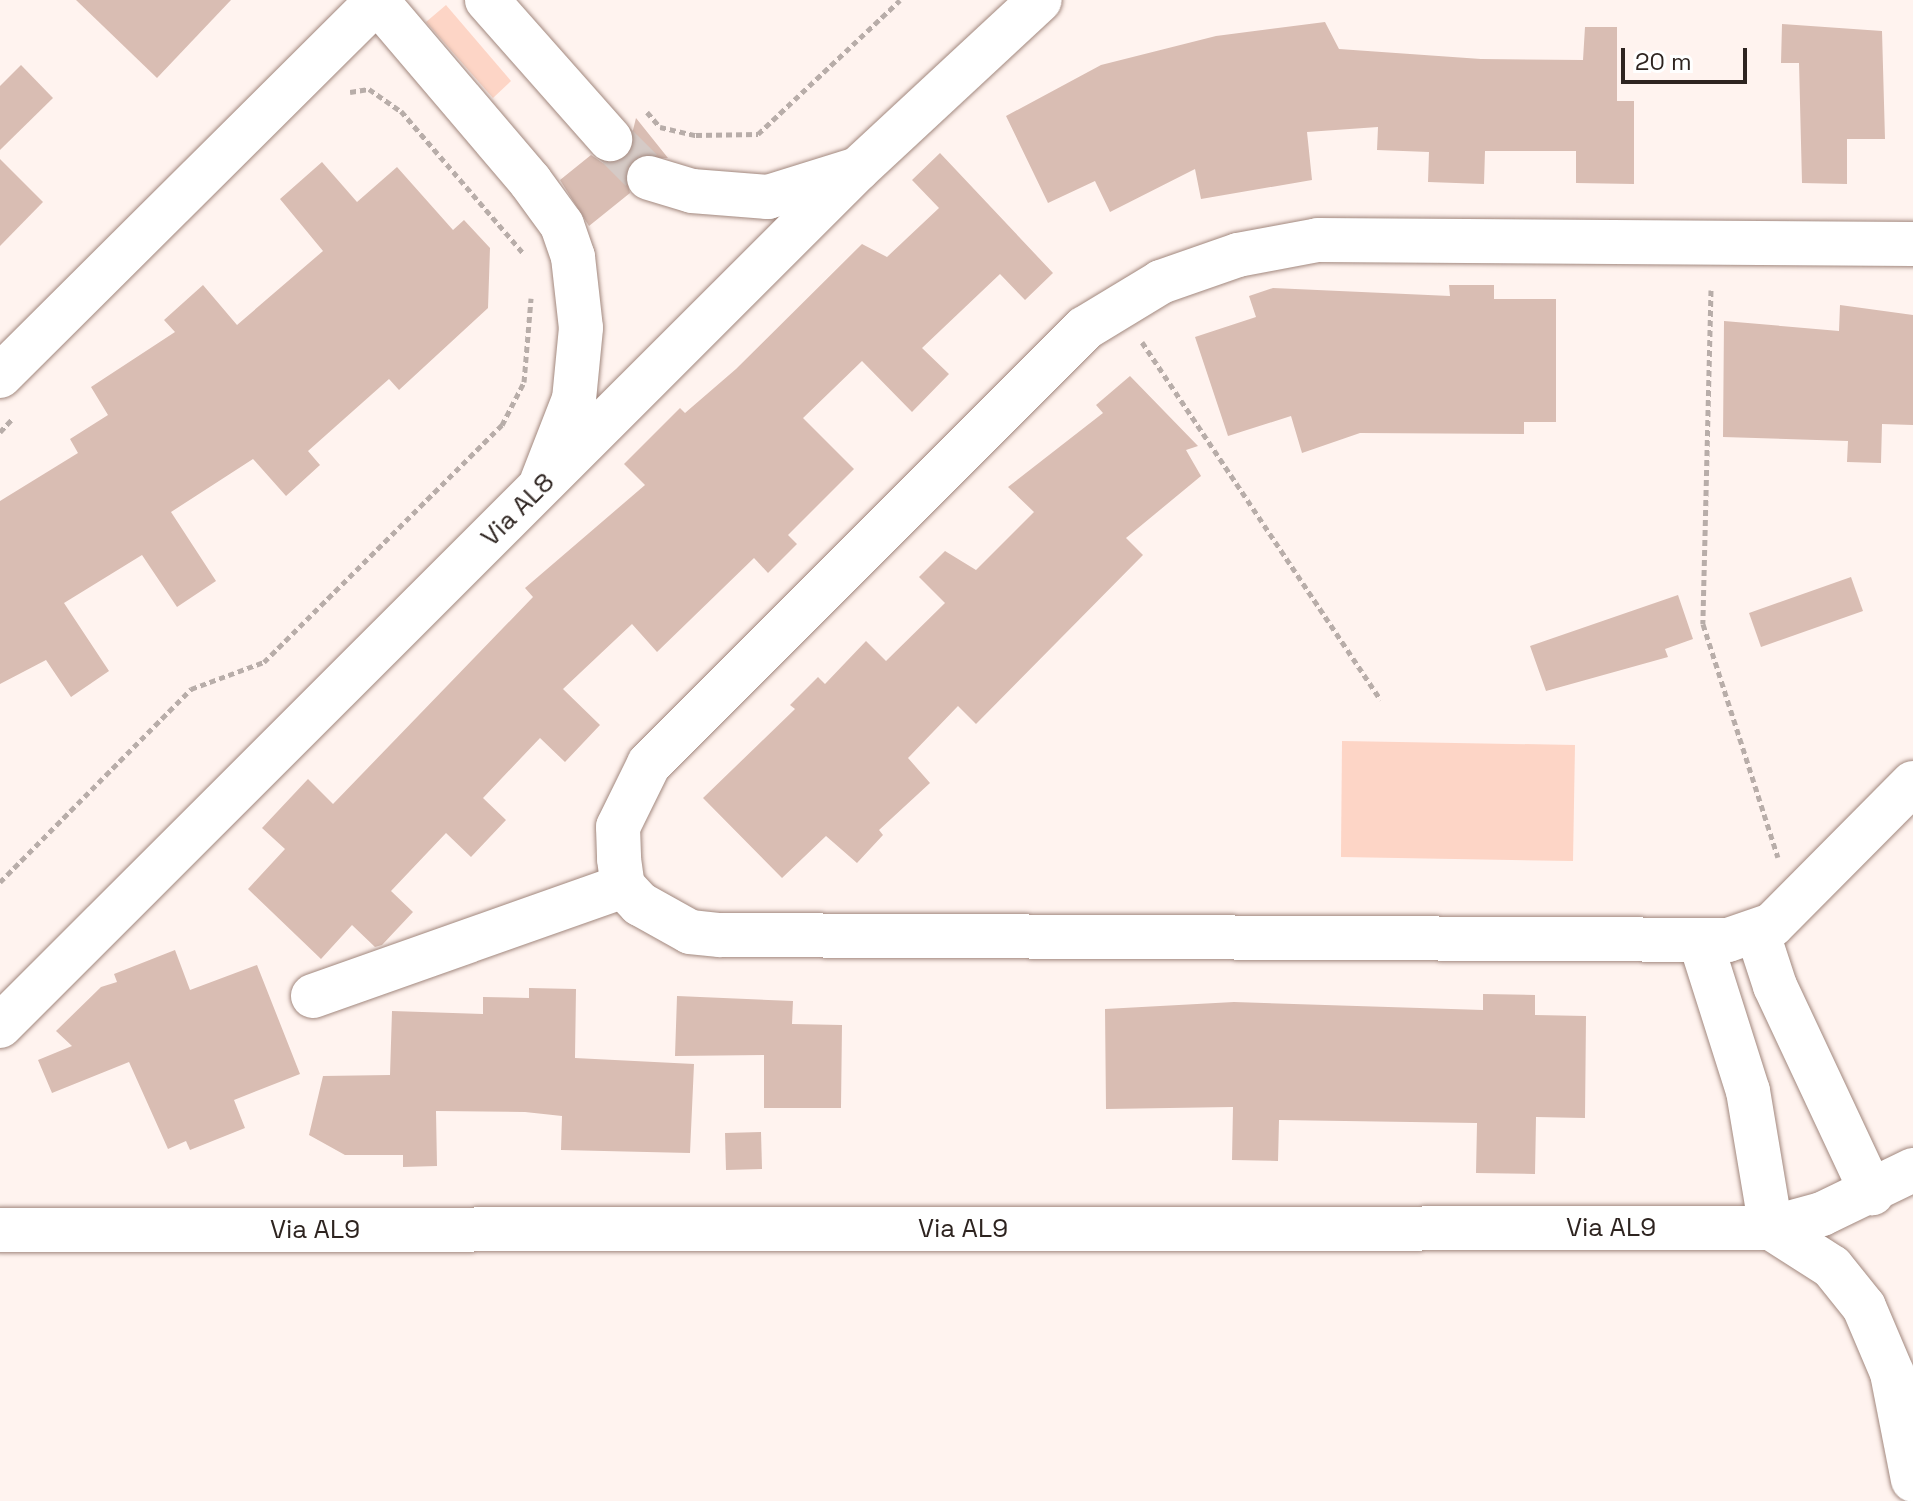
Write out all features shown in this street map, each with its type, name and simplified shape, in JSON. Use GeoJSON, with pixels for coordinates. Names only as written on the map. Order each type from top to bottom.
{"type":"FeatureCollection","features":[{"type":"Feature","properties":{"kind":"street"},"geometry":{"type":"LineString","coordinates":[[11,393],[377,0],[530,181],[562,225],[573,257],[581,328],[574,399],[536,492]]}},
{"type":"Feature","properties":{"kind":"street"},"geometry":{"type":"LineString","coordinates":[[487,0],[610,139]]}},
{"type":"Feature","properties":{"kind":"street","name":"Via AL8"},"geometry":{"type":"LineString","coordinates":[[0,1026],[858,169],[1040,0]]}},
{"type":"Feature","properties":{"kind":"street"},"geometry":{"type":"LineString","coordinates":[[649,178],[692,191],[768,197],[858,169]]}},
{"type":"Feature","properties":{"kind":"street"},"geometry":{"type":"LineString","coordinates":[[1913,244],[1318,240],[1238,255],[1161,282],[1085,328],[649,764],[618,827],[623,886],[662,921],[720,935],[1700,940],[1758,934],[1913,783]]}},
{"type":"Feature","properties":{"kind":"street"},"geometry":{"type":"LineString","coordinates":[[313,996],[623,886]]}},
{"type":"Feature","properties":{"kind":"street"},"geometry":{"type":"LineString","coordinates":[[1758,934],[1775,986],[1872,1193]]}},
{"type":"Feature","properties":{"kind":"street"},"geometry":{"type":"LineString","coordinates":[[1700,940],[1748,1091],[1771,1228],[1832,1267],[1864,1307],[1892,1373],[1913,1480]]}},
{"type":"Feature","properties":{"kind":"street","name":"Via AL9"},"geometry":{"type":"LineString","coordinates":[[0,1230],[1771,1228],[1872,1193],[1913,1170]]}},
{"type":"Feature","properties":{"kind":"path"},"geometry":{"type":"LineString","coordinates":[[640,104],[660,127],[729,139],[758,134],[900,0]]}},
{"type":"Feature","properties":{"kind":"path"},"geometry":{"type":"LineString","coordinates":[[339,96],[369,89],[401,111],[527,261]]}},
{"type":"Feature","properties":{"kind":"path"},"geometry":{"type":"LineString","coordinates":[[0,882],[191,689],[264,662],[502,425],[524,382],[532,285]]}},
{"type":"Feature","properties":{"kind":"path"},"geometry":{"type":"LineString","coordinates":[[1711,290],[1703,624],[1782,869]]}},
{"type":"Feature","properties":{"kind":"path"},"geometry":{"type":"LineString","coordinates":[[1135,331],[1381,700]]}},
{"type":"Feature","properties":{"kind":"path"},"geometry":{"type":"LineString","coordinates":[[0,432],[11,393]]}},
{"type":"Feature","properties":{"kind":"shaded area"},"geometry":{"type":"Polygon","coordinates":[[[446,5],[511,81],[493,98],[426,22],[446,5]]]}},
{"type":"Feature","properties":{"kind":"shaded area"},"geometry":{"type":"Polygon","coordinates":[[[1342,741],[1575,745],[1573,861],[1341,857],[1342,741]]]}},
{"type":"Feature","properties":{"kind":"building"},"geometry":{"type":"Polygon","coordinates":[[[76,0],[231,0],[157,78],[76,0]]]}},
{"type":"Feature","properties":{"kind":"building"},"geometry":{"type":"Polygon","coordinates":[[[1325,22],[1339,49],[1481,59],[1583,60],[1585,27],[1617,27],[1617,101],[1634,101],[1634,184],[1576,183],[1576,151],[1485,151],[1484,184],[1428,182],[1429,152],[1377,150],[1378,127],[1307,132],[1312,180],[1201,199],[1195,169],[1110,212],[1095,181],[1048,203],[1006,116],[1101,65],[1216,36],[1325,22]]]}},
{"type":"Feature","properties":{"kind":"building"},"geometry":{"type":"Polygon","coordinates":[[[1782,24],[1882,31],[1885,139],[1847,139],[1847,184],[1802,183],[1799,63],[1781,63],[1782,24]]]}},
{"type":"Feature","properties":{"kind":"building"},"geometry":{"type":"Polygon","coordinates":[[[21,65],[53,98],[0,150],[0,86],[21,65]]]}},
{"type":"Feature","properties":{"kind":"building"},"geometry":{"type":"Polygon","coordinates":[[[636,118],[668,158],[633,159],[625,172],[630,193],[589,226],[560,180],[591,155],[603,163],[626,158],[636,118]]]}},
{"type":"Feature","properties":{"kind":"building"},"geometry":{"type":"Polygon","coordinates":[[[940,153],[1053,273],[1025,300],[1000,274],[922,348],[949,374],[912,412],[862,361],[803,418],[854,469],[788,535],[797,544],[768,573],[754,558],[657,652],[632,624],[563,689],[600,725],[565,762],[540,738],[483,798],[506,820],[471,857],[446,833],[391,891],[413,912],[382,945],[375,947],[352,925],[321,959],[248,889],[285,849],[262,828],[308,779],[333,804],[533,597],[525,588],[645,485],[624,464],[680,408],[685,413],[736,369],[862,244],[887,257],[939,208],[912,180],[940,153]]]}},
{"type":"Feature","properties":{"kind":"building"},"geometry":{"type":"Polygon","coordinates":[[[0,159],[43,202],[0,246],[0,159]]]}},
{"type":"Feature","properties":{"kind":"building"},"geometry":{"type":"Polygon","coordinates":[[[322,162],[357,202],[397,167],[453,230],[464,220],[490,248],[488,308],[399,390],[389,379],[308,451],[320,465],[286,496],[253,459],[171,512],[216,581],[177,607],[142,555],[64,603],[109,671],[71,697],[46,660],[0,684],[0,501],[78,453],[70,439],[108,415],[91,387],[175,332],[164,320],[203,285],[237,325],[323,251],[280,199],[322,162]]]}},
{"type":"Feature","properties":{"kind":"building"},"geometry":{"type":"Polygon","coordinates":[[[1449,285],[1494,285],[1494,299],[1556,299],[1556,422],[1524,422],[1524,434],[1360,433],[1302,453],[1291,416],[1228,436],[1195,337],[1256,317],[1249,296],[1273,288],[1450,296],[1449,285]]]}},
{"type":"Feature","properties":{"kind":"building"},"geometry":{"type":"Polygon","coordinates":[[[1840,305],[1913,315],[1913,425],[1882,424],[1881,463],[1847,462],[1848,441],[1723,437],[1724,321],[1839,331],[1840,305]]]}},
{"type":"Feature","properties":{"kind":"building"},"geometry":{"type":"Polygon","coordinates":[[[1130,376],[1198,446],[1186,450],[1201,476],[1126,538],[1143,555],[976,724],[958,706],[908,758],[930,783],[879,830],[883,835],[857,863],[826,836],[782,878],[703,798],[795,709],[790,705],[818,677],[825,684],[866,641],[886,661],[945,603],[919,577],[945,551],[976,570],[1034,512],[1008,487],[1103,413],[1096,405],[1130,376]]]}},
{"type":"Feature","properties":{"kind":"building"},"geometry":{"type":"Polygon","coordinates":[[[1851,577],[1863,611],[1761,647],[1749,613],[1851,577]]]}},
{"type":"Feature","properties":{"kind":"building"},"geometry":{"type":"Polygon","coordinates":[[[1678,595],[1693,639],[1665,649],[1668,657],[1546,691],[1530,646],[1678,595]]]}},
{"type":"Feature","properties":{"kind":"building"},"geometry":{"type":"Polygon","coordinates":[[[175,950],[190,990],[257,965],[300,1074],[234,1100],[245,1128],[190,1150],[186,1141],[168,1149],[129,1062],[52,1093],[38,1060],[72,1046],[56,1031],[101,987],[117,982],[114,974],[175,950]]]}},
{"type":"Feature","properties":{"kind":"building"},"geometry":{"type":"Polygon","coordinates":[[[529,988],[576,989],[575,1058],[694,1064],[690,1153],[561,1150],[562,1116],[525,1112],[436,1111],[437,1166],[403,1167],[403,1155],[345,1155],[309,1135],[323,1076],[390,1075],[392,1011],[483,1014],[483,997],[529,998],[529,988]]]}},
{"type":"Feature","properties":{"kind":"building"},"geometry":{"type":"Polygon","coordinates":[[[1483,994],[1535,995],[1535,1015],[1586,1016],[1585,1118],[1536,1117],[1535,1174],[1476,1173],[1477,1123],[1279,1120],[1278,1161],[1232,1160],[1233,1107],[1106,1109],[1105,1009],[1234,1002],[1483,1010],[1483,994]]]}},
{"type":"Feature","properties":{"kind":"building"},"geometry":{"type":"Polygon","coordinates":[[[677,996],[793,1001],[792,1024],[842,1025],[841,1108],[764,1108],[764,1055],[675,1056],[677,996]]]}},
{"type":"Feature","properties":{"kind":"building"},"geometry":{"type":"Polygon","coordinates":[[[761,1132],[762,1169],[726,1170],[725,1133],[761,1132]]]}},
{"type":"Feature","properties":{"kind":"tunnel"},"geometry":{"type":"LineString","coordinates":[[610,139],[649,178]]}}]}
